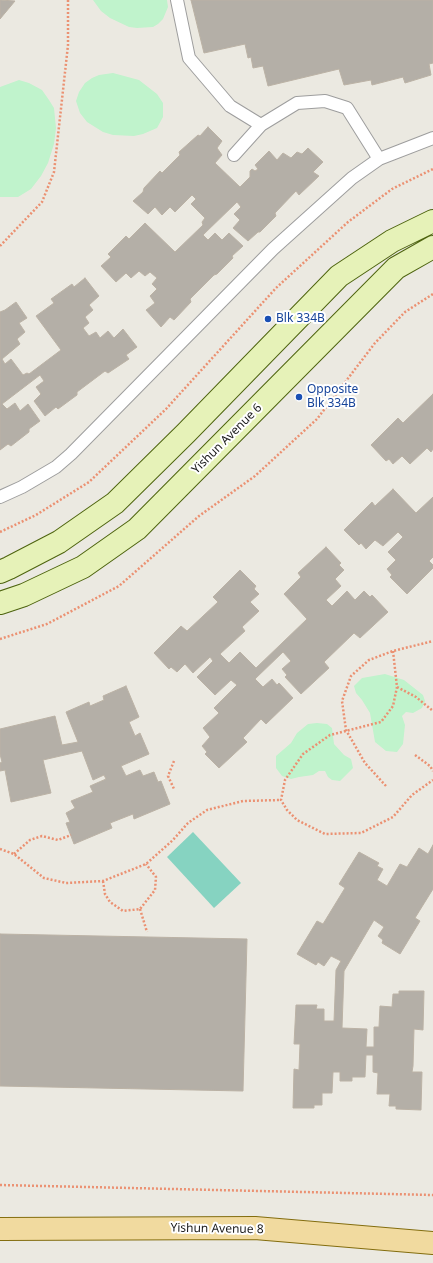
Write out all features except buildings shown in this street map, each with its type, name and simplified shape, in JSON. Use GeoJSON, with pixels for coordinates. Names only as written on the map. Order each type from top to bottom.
{"type":"FeatureCollection","features":[{"type":"Feature","properties":{"kind":"main road"},"geometry":{"type":"LineString","coordinates":[[0,572],[59,542],[115,502],[186,433],[338,276],[392,241],[433,221]]}},
{"type":"Feature","properties":{"kind":"main road","name":"Yishun Avenue 6"},"geometry":{"type":"LineString","coordinates":[[0,603],[24,595],[84,567],[138,530],[396,268],[433,247]]}},
{"type":"Feature","properties":{"kind":"main road","name":"Yishun Avenue 8"},"geometry":{"type":"LineString","coordinates":[[0,1229],[255,1228],[433,1243]]}},
{"type":"Feature","properties":{"kind":"lane"},"geometry":{"type":"LineString","coordinates":[[176,0],[189,58],[230,106],[261,124]]}},
{"type":"Feature","properties":{"kind":"lane"},"geometry":{"type":"LineString","coordinates":[[234,155],[261,124],[297,103],[325,102],[347,108],[379,159]]}},
{"type":"Feature","properties":{"kind":"lane"},"geometry":{"type":"LineString","coordinates":[[0,497],[22,487],[49,471],[71,454],[273,249],[352,178],[379,159],[433,138]]}},
{"type":"Feature","properties":{"kind":"path"},"geometry":{"type":"LineString","coordinates":[[0,246],[42,202],[54,172],[68,45],[68,0]]}},
{"type":"Feature","properties":{"kind":"path"},"geometry":{"type":"LineString","coordinates":[[0,532],[36,515],[88,482],[166,409],[276,288],[331,237],[348,222],[392,189],[433,169]]}},
{"type":"Feature","properties":{"kind":"path"},"geometry":{"type":"LineString","coordinates":[[0,639],[48,624],[119,586],[199,516],[255,476],[317,419],[375,343],[405,312],[433,294]]}},
{"type":"Feature","properties":{"kind":"path"},"geometry":{"type":"LineString","coordinates":[[386,786],[365,763],[346,730],[342,701],[351,676],[369,660],[392,651],[433,641]]}},
{"type":"Feature","properties":{"kind":"path"},"geometry":{"type":"LineString","coordinates":[[392,651],[397,687],[393,706],[381,722],[330,735],[303,754],[285,780],[281,800],[287,810],[297,820],[325,834],[361,833],[393,817],[412,795],[433,780]]}},
{"type":"Feature","properties":{"kind":"path"},"geometry":{"type":"LineString","coordinates":[[397,687],[416,697],[433,711]]}},
{"type":"Feature","properties":{"kind":"path"},"geometry":{"type":"LineString","coordinates":[[415,755],[430,766],[433,771]]}},
{"type":"Feature","properties":{"kind":"path"},"geometry":{"type":"LineString","coordinates":[[174,761],[168,776],[174,789]]}},
{"type":"Feature","properties":{"kind":"path"},"geometry":{"type":"LineString","coordinates":[[0,849],[14,854],[44,878],[66,883],[103,881],[146,864],[174,840],[188,823],[207,810],[243,801],[281,800]]}},
{"type":"Feature","properties":{"kind":"path"},"geometry":{"type":"LineString","coordinates":[[14,854],[30,840],[42,836],[58,840],[71,835]]}},
{"type":"Feature","properties":{"kind":"path"},"geometry":{"type":"LineString","coordinates":[[103,881],[105,894],[110,902],[123,911],[140,909],[155,890],[156,877],[146,864]]}},
{"type":"Feature","properties":{"kind":"path"},"geometry":{"type":"LineString","coordinates":[[140,909],[147,932]]}},
{"type":"Feature","properties":{"kind":"path"},"geometry":{"type":"LineString","coordinates":[[0,1185],[433,1195]]}},
{"type":"Feature","properties":{"kind":"green space"},"geometry":{"type":"Polygon","coordinates":[[[93,0],[167,0],[168,7],[163,19],[158,24],[153,27],[137,28],[129,27],[110,18],[101,11],[93,0]]]}},
{"type":"Feature","properties":{"kind":"green space"},"geometry":{"type":"Polygon","coordinates":[[[113,73],[139,80],[157,94],[163,103],[163,117],[157,128],[134,136],[113,135],[103,132],[87,122],[80,113],[76,101],[79,92],[85,83],[92,78],[99,75],[113,73]]]}},
{"type":"Feature","properties":{"kind":"green space"},"geometry":{"type":"Polygon","coordinates":[[[19,80],[29,83],[42,90],[54,108],[56,128],[54,144],[48,163],[41,176],[31,189],[18,197],[0,197],[0,87],[19,80]]]}},
{"type":"Feature","properties":{"kind":"green space"},"geometry":{"type":"Polygon","coordinates":[[[385,674],[404,680],[423,695],[425,701],[422,708],[413,713],[406,712],[402,716],[405,725],[403,744],[397,752],[386,751],[375,742],[370,713],[356,693],[354,686],[362,678],[385,674]]]}},
{"type":"Feature","properties":{"kind":"green space"},"geometry":{"type":"Polygon","coordinates":[[[308,724],[327,724],[332,728],[334,744],[344,755],[351,759],[353,768],[340,781],[332,780],[328,777],[325,771],[319,771],[313,775],[291,779],[282,776],[276,768],[276,756],[291,743],[297,733],[308,724]]]}},
{"type":"Feature","properties":{"kind":"shaded area"},"geometry":{"type":"Polygon","coordinates":[[[193,832],[241,883],[214,908],[167,857],[193,832]]]}},
{"type":"Feature","properties":{"kind":"place","name":"Blk 334B"},"geometry":{"type":"Point","coordinates":[268,319]}},
{"type":"Feature","properties":{"kind":"place","name":"Opposite Blk 334B"},"geometry":{"type":"Point","coordinates":[299,397]}}]}
